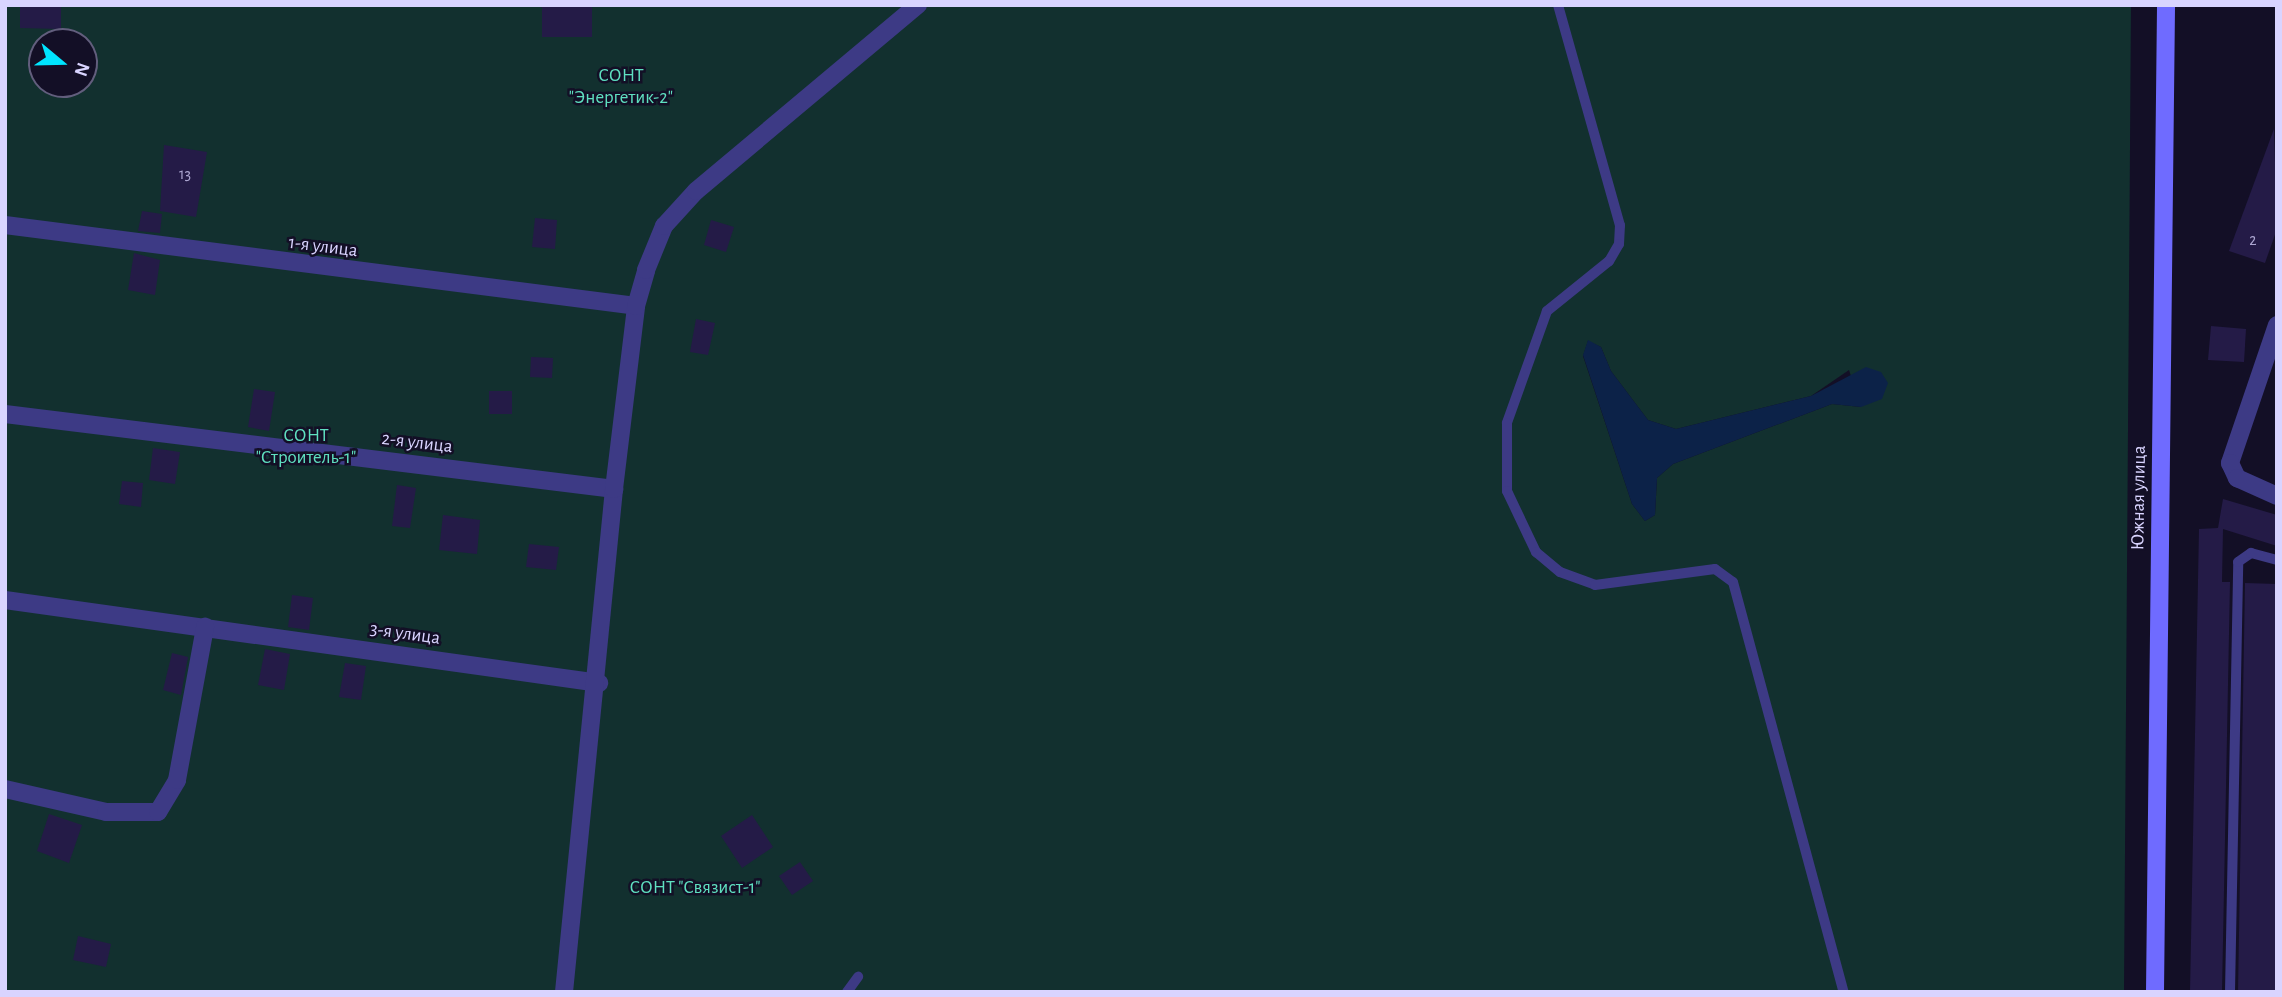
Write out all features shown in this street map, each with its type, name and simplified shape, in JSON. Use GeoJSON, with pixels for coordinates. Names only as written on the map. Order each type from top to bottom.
{"type":"FeatureCollection","features":[{"type":"Feature","properties":{"kind":"main road","name":"Южная улица"},"geometry":{"type":"LineString","coordinates":[[2155,992],[2166,5]]}},
{"type":"Feature","properties":{"kind":"street"},"geometry":{"type":"LineString","coordinates":[[564,992],[599,683],[614,489],[636,306],[664,226],[696,191],[918,5]]}},
{"type":"Feature","properties":{"kind":"street","name":"1-я улица"},"geometry":{"type":"LineString","coordinates":[[5,225],[636,306]]}},
{"type":"Feature","properties":{"kind":"street"},"geometry":{"type":"LineString","coordinates":[[2277,325],[2230,463],[2236,478],[2277,496]]}},
{"type":"Feature","properties":{"kind":"street","name":"2-я улица"},"geometry":{"type":"LineString","coordinates":[[5,414],[614,489]]}},
{"type":"Feature","properties":{"kind":"street","name":"3-я улица"},"geometry":{"type":"LineString","coordinates":[[5,600],[599,683]]}},
{"type":"Feature","properties":{"kind":"street"},"geometry":{"type":"LineString","coordinates":[[5,789],[106,812],[158,812],[177,780],[205,627]]}},
{"type":"Feature","properties":{"kind":"lane"},"geometry":{"type":"LineString","coordinates":[[1558,5],[1620,225],[1619,244],[1609,261],[1547,311],[1507,423],[1507,491],[1536,552],[1560,572],[1595,585],[1715,569],[1733,582],[1844,992]]}},
{"type":"Feature","properties":{"kind":"lane"},"geometry":{"type":"LineString","coordinates":[[2230,992],[2238,562],[2251,553],[2277,560]]}},
{"type":"Feature","properties":{"kind":"lane"},"geometry":{"type":"LineString","coordinates":[[847,992],[858,976]]}},
{"type":"Feature","properties":{"kind":"green space"},"geometry":{"type":"Polygon","coordinates":[[[5,5],[2131,5],[2124,992],[5,992],[5,5]],[[1588,341],[1583,356],[1632,504],[1645,521],[1655,515],[1657,478],[1673,464],[1832,404],[1861,407],[1849,370],[1811,396],[1676,429],[1648,420],[1611,371],[1601,347],[1588,341]]]}},
{"type":"Feature","properties":{"kind":"water"},"geometry":{"type":"Polygon","coordinates":[[[1588,340],[1601,347],[1611,371],[1648,420],[1676,429],[1811,396],[1866,367],[1881,372],[1888,383],[1882,399],[1861,407],[1832,404],[1673,464],[1657,478],[1655,515],[1645,521],[1632,504],[1583,355],[1588,340]]]}},
{"type":"Feature","properties":{"kind":"building"},"geometry":{"type":"Polygon","coordinates":[[[20,5],[61,5],[61,28],[20,28],[20,5]]]}},
{"type":"Feature","properties":{"kind":"building"},"geometry":{"type":"Polygon","coordinates":[[[542,5],[592,5],[592,37],[542,37],[542,5]]]}},
{"type":"Feature","properties":{"kind":"building"},"geometry":{"type":"Polygon","coordinates":[[[2274,129],[2277,229],[2265,263],[2229,251],[2274,129]]]}},
{"type":"Feature","properties":{"kind":"building"},"geometry":{"type":"Polygon","coordinates":[[[164,145],[207,152],[196,217],[160,211],[164,145]]]}},
{"type":"Feature","properties":{"kind":"building"},"geometry":{"type":"Polygon","coordinates":[[[142,211],[162,214],[160,233],[138,231],[142,211]]]}},
{"type":"Feature","properties":{"kind":"building"},"geometry":{"type":"Polygon","coordinates":[[[535,218],[557,220],[555,249],[532,247],[535,218]]]}},
{"type":"Feature","properties":{"kind":"building"},"geometry":{"type":"Polygon","coordinates":[[[711,220],[734,227],[726,252],[704,245],[711,220]]]}},
{"type":"Feature","properties":{"kind":"building"},"geometry":{"type":"Polygon","coordinates":[[[134,253],[160,260],[155,295],[128,290],[134,253]]]}},
{"type":"Feature","properties":{"kind":"building"},"geometry":{"type":"Polygon","coordinates":[[[696,319],[715,323],[708,355],[690,352],[696,319]]]}},
{"type":"Feature","properties":{"kind":"building"},"geometry":{"type":"Polygon","coordinates":[[[2211,326],[2246,329],[2244,362],[2208,360],[2211,326]]]}},
{"type":"Feature","properties":{"kind":"building"},"geometry":{"type":"Polygon","coordinates":[[[531,357],[553,358],[552,378],[530,377],[531,357]]]}},
{"type":"Feature","properties":{"kind":"building"},"geometry":{"type":"Polygon","coordinates":[[[254,389],[275,392],[269,431],[248,427],[254,389]]]}},
{"type":"Feature","properties":{"kind":"building"},"geometry":{"type":"Polygon","coordinates":[[[489,391],[512,391],[512,414],[489,414],[489,391]]]}},
{"type":"Feature","properties":{"kind":"building"},"geometry":{"type":"Polygon","coordinates":[[[153,448],[180,452],[175,484],[149,480],[153,448]]]}},
{"type":"Feature","properties":{"kind":"building"},"geometry":{"type":"Polygon","coordinates":[[[122,481],[143,483],[141,507],[119,504],[122,481]]]}},
{"type":"Feature","properties":{"kind":"building"},"geometry":{"type":"Polygon","coordinates":[[[397,485],[416,488],[410,528],[392,526],[397,485]]]}},
{"type":"Feature","properties":{"kind":"building"},"geometry":{"type":"Polygon","coordinates":[[[2223,499],[2277,515],[2277,546],[2223,529],[2222,582],[2230,582],[2222,992],[2190,992],[2199,529],[2218,528],[2223,499]]]}},
{"type":"Feature","properties":{"kind":"building"},"geometry":{"type":"Polygon","coordinates":[[[443,515],[480,520],[477,554],[439,550],[443,515]]]}},
{"type":"Feature","properties":{"kind":"building"},"geometry":{"type":"Polygon","coordinates":[[[529,544],[559,547],[556,570],[526,567],[529,544]]]}},
{"type":"Feature","properties":{"kind":"building"},"geometry":{"type":"Polygon","coordinates":[[[2245,583],[2277,584],[2277,992],[2238,992],[2245,583]]]}},
{"type":"Feature","properties":{"kind":"building"},"geometry":{"type":"Polygon","coordinates":[[[292,595],[313,598],[309,630],[288,627],[292,595]]]}},
{"type":"Feature","properties":{"kind":"building"},"geometry":{"type":"Polygon","coordinates":[[[265,649],[290,654],[284,690],[258,685],[265,649]]]}},
{"type":"Feature","properties":{"kind":"building"},"geometry":{"type":"Polygon","coordinates":[[[172,653],[188,657],[181,695],[163,690],[172,653]]]}},
{"type":"Feature","properties":{"kind":"building"},"geometry":{"type":"Polygon","coordinates":[[[345,663],[366,666],[361,700],[339,697],[345,663]]]}},
{"type":"Feature","properties":{"kind":"building"},"geometry":{"type":"Polygon","coordinates":[[[49,814],[82,825],[69,863],[37,851],[49,814]]]}},
{"type":"Feature","properties":{"kind":"building"},"geometry":{"type":"Polygon","coordinates":[[[752,815],[773,847],[742,868],[721,836],[752,815]]]}},
{"type":"Feature","properties":{"kind":"building"},"geometry":{"type":"Polygon","coordinates":[[[800,862],[813,881],[792,895],[779,876],[800,862]]]}},
{"type":"Feature","properties":{"kind":"building"},"geometry":{"type":"Polygon","coordinates":[[[78,936],[111,944],[106,967],[73,960],[78,936]]]}},
{"type":"Feature","properties":{"kind":"park label","name":"СОНТ \"Энергетик-2\""},"geometry":{"type":"Point","coordinates":[621,87]}},
{"type":"Feature","properties":{"kind":"park label","name":"СОНТ \"Строитель-1\""},"geometry":{"type":"Point","coordinates":[306,447]}},
{"type":"Feature","properties":{"kind":"park label","name":"СОНТ \"Связист-1\""},"geometry":{"type":"Point","coordinates":[695,888]}}]}
